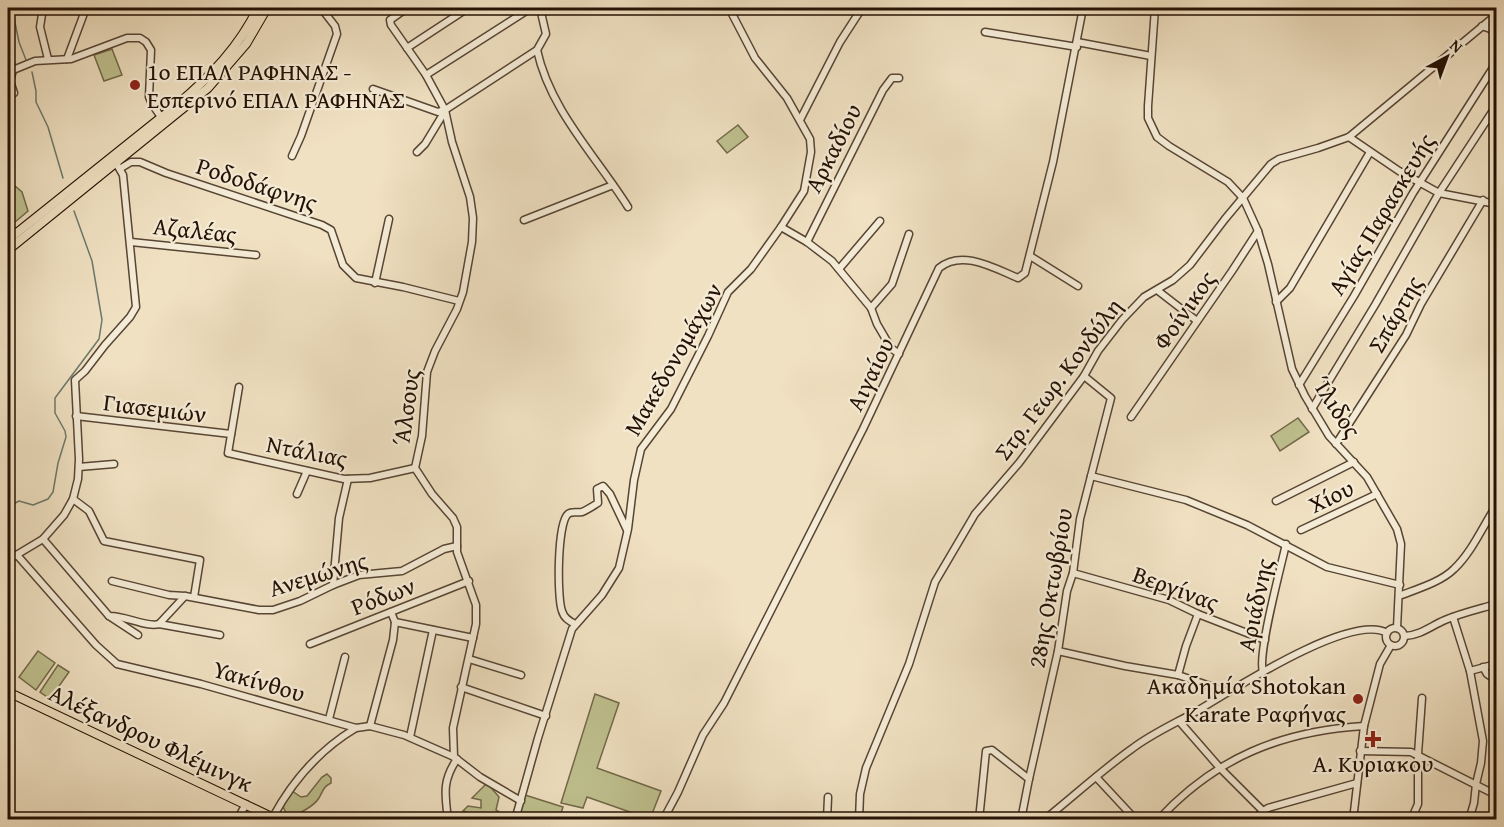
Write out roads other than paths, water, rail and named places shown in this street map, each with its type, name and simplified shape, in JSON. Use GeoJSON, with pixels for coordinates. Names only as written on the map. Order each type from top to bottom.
{"type":"FeatureCollection","features":[{"type":"Feature","properties":{"kind":"main road"},"geometry":{"type":"LineString","coordinates":[[8,240],[190,94],[222,62],[245,32],[258,8]]}},
{"type":"Feature","properties":{"kind":"main road"},"geometry":{"type":"LineString","coordinates":[[8,250],[118,166],[219,77],[246,44],[267,8]]}},
{"type":"Feature","properties":{"kind":"main road","name":"Αλέξανδρου Φλέμινγκ"},"geometry":{"type":"LineString","coordinates":[[8,692],[276,818]]}},
{"type":"Feature","properties":{"kind":"street"},"geometry":{"type":"LineString","coordinates":[[43,8],[40,27],[48,59]]}},
{"type":"Feature","properties":{"kind":"street"},"geometry":{"type":"LineString","coordinates":[[67,59],[86,8]]}},
{"type":"Feature","properties":{"kind":"street"},"geometry":{"type":"LineString","coordinates":[[292,156],[302,136],[314,95],[337,34],[335,26],[321,8]]}},
{"type":"Feature","properties":{"kind":"street","name":"Άλσους"},"geometry":{"type":"LineString","coordinates":[[408,8],[390,20],[391,25],[426,75],[445,110],[458,162],[471,197],[473,218],[472,242],[457,309],[435,351],[427,372],[422,436],[415,468],[432,494],[453,518],[457,527],[457,546],[469,581],[477,616],[453,728],[456,758]]}},
{"type":"Feature","properties":{"kind":"street"},"geometry":{"type":"LineString","coordinates":[[407,48],[468,8]]}},
{"type":"Feature","properties":{"kind":"street"},"geometry":{"type":"LineString","coordinates":[[426,75],[531,8]]}},
{"type":"Feature","properties":{"kind":"street"},"geometry":{"type":"LineString","coordinates":[[373,89],[432,111],[445,110],[537,50],[546,33],[540,8]]}},
{"type":"Feature","properties":{"kind":"street","name":"Μακεδονομάχων"},"geometry":{"type":"LineString","coordinates":[[515,819],[575,624],[602,595],[619,568],[628,531],[634,480],[644,442],[671,409],[728,292],[751,270],[804,191],[811,152],[810,139],[787,98],[755,58],[729,8]]}},
{"type":"Feature","properties":{"kind":"street"},"geometry":{"type":"LineString","coordinates":[[800,120],[840,42],[862,8]]}},
{"type":"Feature","properties":{"kind":"street","name":"Αιγαίου"},"geometry":{"type":"LineString","coordinates":[[663,819],[678,792],[703,735],[724,703],[899,354],[939,268],[955,259],[982,263],[1018,278],[1025,273],[1053,162],[1083,8]]}},
{"type":"Feature","properties":{"kind":"street"},"geometry":{"type":"LineString","coordinates":[[1155,8],[1148,106],[1148,118],[1152,130],[1162,141],[1228,182],[1244,198]]}},
{"type":"Feature","properties":{"kind":"street","name":"Στρ. Γεωρ. Κονδύλη"},"geometry":{"type":"LineString","coordinates":[[859,819],[860,794],[866,768],[909,664],[935,582],[975,514],[1019,463],[1084,376],[1098,351],[1122,320],[1144,297],[1173,280],[1190,265],[1271,164],[1278,159],[1349,137],[1497,15]]}},
{"type":"Feature","properties":{"kind":"street"},"geometry":{"type":"LineString","coordinates":[[1482,26],[1497,31]]}},
{"type":"Feature","properties":{"kind":"street"},"geometry":{"type":"LineString","coordinates":[[985,32],[1151,56]]}},
{"type":"Feature","properties":{"kind":"street"},"geometry":{"type":"LineString","coordinates":[[13,70],[35,61],[67,59],[135,37],[143,40],[149,46],[152,54],[149,97],[161,117]]}},
{"type":"Feature","properties":{"kind":"street"},"geometry":{"type":"LineString","coordinates":[[537,50],[542,71],[553,94],[575,131],[628,207]]}},
{"type":"Feature","properties":{"kind":"street"},"geometry":{"type":"LineString","coordinates":[[8,55],[13,70],[10,81],[14,93],[8,90]]}},
{"type":"Feature","properties":{"kind":"street","name":"Αγίας Παρασκευής"},"geometry":{"type":"LineString","coordinates":[[1299,385],[1354,296],[1419,183],[1497,63]]}},
{"type":"Feature","properties":{"kind":"street","name":"Αρκαδίου"},"geometry":{"type":"LineString","coordinates":[[807,242],[883,90],[892,78],[899,78]]}},
{"type":"Feature","properties":{"kind":"street"},"geometry":{"type":"LineString","coordinates":[[1312,409],[1375,305],[1438,193],[1497,106]]}},
{"type":"Feature","properties":{"kind":"street"},"geometry":{"type":"LineString","coordinates":[[417,152],[425,144],[445,110]]}},
{"type":"Feature","properties":{"kind":"street"},"geometry":{"type":"LineString","coordinates":[[1349,137],[1438,193],[1497,204]]}},
{"type":"Feature","properties":{"kind":"street"},"geometry":{"type":"LineString","coordinates":[[1276,302],[1296,279],[1370,152]]}},
{"type":"Feature","properties":{"kind":"street","name":"Ροδοδάφνης"},"geometry":{"type":"LineString","coordinates":[[118,166],[140,162],[328,227],[348,272],[361,280],[403,287],[459,301]]}},
{"type":"Feature","properties":{"kind":"street"},"geometry":{"type":"LineString","coordinates":[[8,560],[43,539],[64,515],[73,499],[79,467],[75,380],[86,371],[136,308],[123,175],[118,166]]}},
{"type":"Feature","properties":{"kind":"street"},"geometry":{"type":"LineString","coordinates":[[524,220],[613,185]]}},
{"type":"Feature","properties":{"kind":"street","name":"Ίλιδος"},"geometry":{"type":"LineString","coordinates":[[1244,198],[1258,231],[1268,264],[1288,357],[1299,385],[1336,444],[1367,477],[1397,529],[1401,544],[1397,628]]}},
{"type":"Feature","properties":{"kind":"street","name":"Σπάρτης"},"geometry":{"type":"LineString","coordinates":[[1336,444],[1406,335],[1421,304],[1483,200]]}},
{"type":"Feature","properties":{"kind":"street"},"geometry":{"type":"LineString","coordinates":[[375,283],[389,219]]}},
{"type":"Feature","properties":{"kind":"street"},"geometry":{"type":"LineString","coordinates":[[839,269],[880,222]]}},
{"type":"Feature","properties":{"kind":"street"},"geometry":{"type":"LineString","coordinates":[[782,227],[832,261],[871,308],[891,348],[899,354]]}},
{"type":"Feature","properties":{"kind":"street","name":"Φοίνικος"},"geometry":{"type":"LineString","coordinates":[[1131,417],[1258,231]]}},
{"type":"Feature","properties":{"kind":"street"},"geometry":{"type":"LineString","coordinates":[[871,308],[892,284],[909,234]]}},
{"type":"Feature","properties":{"kind":"street","name":"Αζαλέας"},"geometry":{"type":"LineString","coordinates":[[131,242],[256,255]]}},
{"type":"Feature","properties":{"kind":"street"},"geometry":{"type":"LineString","coordinates":[[1030,256],[1078,286]]}},
{"type":"Feature","properties":{"kind":"street"},"geometry":{"type":"LineString","coordinates":[[1156,290],[1197,321]]}},
{"type":"Feature","properties":{"kind":"street","name":"28ης Οκτωβρίου"},"geometry":{"type":"LineString","coordinates":[[1021,819],[1058,651],[1067,591],[1073,573],[1080,519],[1111,398],[1084,376]]}},
{"type":"Feature","properties":{"kind":"street"},"geometry":{"type":"LineString","coordinates":[[231,434],[239,387]]}},
{"type":"Feature","properties":{"kind":"street","name":"Γιασεμιών"},"geometry":{"type":"LineString","coordinates":[[76,417],[231,434]]}},
{"type":"Feature","properties":{"kind":"street","name":"Ντάλιας"},"geometry":{"type":"LineString","coordinates":[[231,434],[228,453],[348,479],[370,478],[415,468]]}},
{"type":"Feature","properties":{"kind":"street"},"geometry":{"type":"LineString","coordinates":[[1276,501],[1354,462]]}},
{"type":"Feature","properties":{"kind":"street"},"geometry":{"type":"LineString","coordinates":[[79,467],[114,464]]}},
{"type":"Feature","properties":{"kind":"street"},"geometry":{"type":"LineString","coordinates":[[297,494],[307,471]]}},
{"type":"Feature","properties":{"kind":"street"},"geometry":{"type":"LineString","coordinates":[[1091,476],[1186,500],[1247,525],[1327,567],[1400,585]]}},
{"type":"Feature","properties":{"kind":"street"},"geometry":{"type":"LineString","coordinates":[[333,585],[339,518],[348,479]]}},
{"type":"Feature","properties":{"kind":"street"},"geometry":{"type":"LineString","coordinates":[[575,624],[566,618],[561,606],[558,572],[561,551],[560,534],[567,515],[583,512],[598,503],[597,489],[603,486],[610,494],[628,531]]}},
{"type":"Feature","properties":{"kind":"street","name":"Χίου"},"geometry":{"type":"LineString","coordinates":[[1301,530],[1377,494]]}},
{"type":"Feature","properties":{"kind":"street"},"geometry":{"type":"LineString","coordinates":[[73,499],[89,511],[103,541],[201,560],[194,597]]}},
{"type":"Feature","properties":{"kind":"street"},"geometry":{"type":"LineString","coordinates":[[1399,596],[1454,570],[1469,551],[1497,506]]}},
{"type":"Feature","properties":{"kind":"street"},"geometry":{"type":"LineString","coordinates":[[43,539],[109,616],[138,635]]}},
{"type":"Feature","properties":{"kind":"street","name":"Αριάδνης"},"geometry":{"type":"LineString","coordinates":[[1263,672],[1261,666],[1265,640],[1286,544]]}},
{"type":"Feature","properties":{"kind":"street","name":"Ανεμώνης"},"geometry":{"type":"LineString","coordinates":[[112,581],[169,595],[194,597],[266,610],[300,601],[359,575],[402,570],[444,549],[457,546]]}},
{"type":"Feature","properties":{"kind":"street","name":"Υακίνθου"},"geometry":{"type":"LineString","coordinates":[[17,555],[96,645],[117,664],[201,684],[356,728],[370,726],[393,731],[456,758],[480,777],[521,801]]}},
{"type":"Feature","properties":{"kind":"street","name":"Βεργίνας"},"geometry":{"type":"LineString","coordinates":[[1073,573],[1156,596],[1265,640]]}},
{"type":"Feature","properties":{"kind":"street","name":"Ρόδων"},"geometry":{"type":"LineString","coordinates":[[310,644],[469,581]]}},
{"type":"Feature","properties":{"kind":"street"},"geometry":{"type":"LineString","coordinates":[[159,624],[185,596]]}},
{"type":"Feature","properties":{"kind":"street"},"geometry":{"type":"LineString","coordinates":[[1405,636],[1426,631],[1454,617],[1497,604]]}},
{"type":"Feature","properties":{"kind":"street"},"geometry":{"type":"LineString","coordinates":[[370,726],[393,640],[395,622],[391,612]]}},
{"type":"Feature","properties":{"kind":"street"},"geometry":{"type":"LineString","coordinates":[[1178,675],[1198,614]]}},
{"type":"Feature","properties":{"kind":"street"},"geometry":{"type":"LineString","coordinates":[[109,616],[220,635]]}},
{"type":"Feature","properties":{"kind":"street"},"geometry":{"type":"LineString","coordinates":[[1454,617],[1470,670],[1483,741],[1474,803],[1469,819]]}},
{"type":"Feature","properties":{"kind":"street"},"geometry":{"type":"LineString","coordinates":[[395,622],[473,638]]}},
{"type":"Feature","properties":{"kind":"street"},"geometry":{"type":"LineString","coordinates":[[1397,628],[1405,636],[1402,644],[1396,646],[1387,641],[1388,633],[1392,629],[1397,628]]}},
{"type":"Feature","properties":{"kind":"street"},"geometry":{"type":"LineString","coordinates":[[1044,819],[1134,747],[1263,672],[1306,650],[1349,632],[1371,629],[1388,633]]}},
{"type":"Feature","properties":{"kind":"street"},"geometry":{"type":"LineString","coordinates":[[410,737],[433,630]]}},
{"type":"Feature","properties":{"kind":"street"},"geometry":{"type":"LineString","coordinates":[[1353,819],[1364,726],[1380,664],[1391,645]]}},
{"type":"Feature","properties":{"kind":"street"},"geometry":{"type":"LineString","coordinates":[[1058,651],[1178,675],[1228,692]]}},
{"type":"Feature","properties":{"kind":"street"},"geometry":{"type":"LineString","coordinates":[[329,720],[345,657]]}},
{"type":"Feature","properties":{"kind":"street"},"geometry":{"type":"LineString","coordinates":[[469,659],[521,675]]}},
{"type":"Feature","properties":{"kind":"street"},"geometry":{"type":"LineString","coordinates":[[1470,670],[1497,664]]}},
{"type":"Feature","properties":{"kind":"street"},"geometry":{"type":"LineString","coordinates":[[1483,667],[1497,680]]}},
{"type":"Feature","properties":{"kind":"street"},"geometry":{"type":"LineString","coordinates":[[461,687],[546,716]]}},
{"type":"Feature","properties":{"kind":"street"},"geometry":{"type":"LineString","coordinates":[[1411,819],[1418,804],[1418,754],[1422,698]]}},
{"type":"Feature","properties":{"kind":"street"},"geometry":{"type":"LineString","coordinates":[[1179,721],[1220,768],[1263,811]]}},
{"type":"Feature","properties":{"kind":"street"},"geometry":{"type":"LineString","coordinates":[[1158,819],[1178,798],[1220,768],[1254,749],[1277,740],[1364,726]]}},
{"type":"Feature","properties":{"kind":"street"},"geometry":{"type":"LineString","coordinates":[[276,818],[286,794],[315,757],[356,728]]}},
{"type":"Feature","properties":{"kind":"street"},"geometry":{"type":"LineString","coordinates":[[979,819],[988,750],[1000,755],[1029,779]]}},
{"type":"Feature","properties":{"kind":"street"},"geometry":{"type":"LineString","coordinates":[[1360,751],[1418,754],[1497,795]]}},
{"type":"Feature","properties":{"kind":"street"},"geometry":{"type":"LineString","coordinates":[[448,819],[446,783],[456,758]]}},
{"type":"Feature","properties":{"kind":"street"},"geometry":{"type":"LineString","coordinates":[[1096,777],[1136,819]]}},
{"type":"Feature","properties":{"kind":"street"},"geometry":{"type":"LineString","coordinates":[[1254,819],[1263,811],[1357,783]]}},
{"type":"Feature","properties":{"kind":"street"},"geometry":{"type":"LineString","coordinates":[[827,819],[828,796]]}},
{"type":"Feature","properties":{"kind":"street"},"geometry":{"type":"LineString","coordinates":[[237,819],[246,804]]}},
{"type":"Feature","properties":{"kind":"waterway"},"geometry":{"type":"LineString","coordinates":[[12,8],[19,42],[26,60]]}},
{"type":"Feature","properties":{"kind":"waterway"},"geometry":{"type":"LineString","coordinates":[[32,72],[36,102],[48,127],[63,178]]}},
{"type":"Feature","properties":{"kind":"waterway"},"geometry":{"type":"LineString","coordinates":[[8,507],[19,501],[33,505],[48,499],[53,492],[58,463],[66,437],[55,413],[55,398],[99,339],[102,320],[92,261],[74,211]]}},
{"type":"Feature","properties":{"kind":"waterway"},"geometry":{"type":"LineString","coordinates":[[8,813],[18,820]]}},
{"type":"Feature","properties":{"kind":"place","name":"1ο ΕΠΑΛ ΡΑΦΗΝΑΣ - Εσπερινό ΕΠΑΛ ΡΑΦΗΝΑΣ"},"geometry":{"type":"Point","coordinates":[135,85]}},
{"type":"Feature","properties":{"kind":"place","name":"Ακαδημία Shotokan Karate Ραφήνας"},"geometry":{"type":"Point","coordinates":[1358,699]}},
{"type":"Feature","properties":{"kind":"place","name":"Α. Κυριακου"},"geometry":{"type":"Point","coordinates":[1373,739]}}]}
